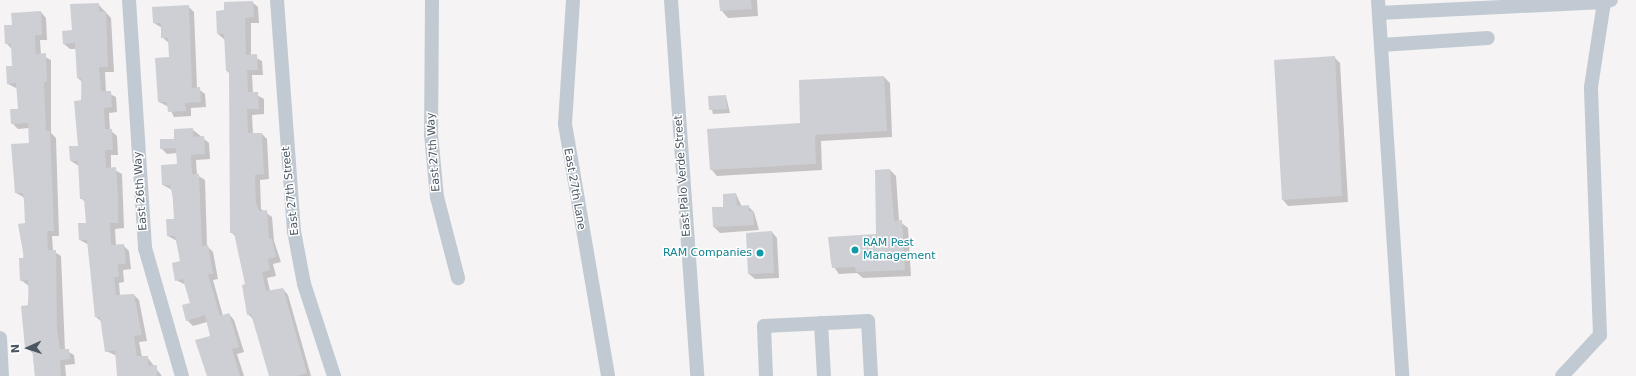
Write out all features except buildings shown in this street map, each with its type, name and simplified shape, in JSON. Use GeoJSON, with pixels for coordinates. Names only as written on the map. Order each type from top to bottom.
{"type":"FeatureCollection","features":[{"type":"Feature","properties":{"kind":"street","name":"East 26th Way"},"geometry":{"type":"LineString","coordinates":[[130,0],[145,248],[182,376]]}},
{"type":"Feature","properties":{"kind":"street","name":"East 27th Street"},"geometry":{"type":"LineString","coordinates":[[277,0],[294,231],[304,284],[334,376]]}},
{"type":"Feature","properties":{"kind":"street","name":"East 27th Way"},"geometry":{"type":"LineString","coordinates":[[432,0],[431,134],[437,197],[458,278]]}},
{"type":"Feature","properties":{"kind":"street","name":"East 27th Lane"},"geometry":{"type":"LineString","coordinates":[[574,0],[565,131],[608,376]]}},
{"type":"Feature","properties":{"kind":"street","name":"East Palo Verde Street"},"geometry":{"type":"LineString","coordinates":[[671,0],[697,376]]}},
{"type":"Feature","properties":{"kind":"street"},"geometry":{"type":"LineString","coordinates":[[1402,376],[1379,7],[1608,1],[1595,48],[1591,101],[1600,335],[1562,376]]}},
{"type":"Feature","properties":{"kind":"street"},"geometry":{"type":"LineString","coordinates":[[1381,45],[1488,38]]}},
{"type":"Feature","properties":{"kind":"street"},"geometry":{"type":"LineString","coordinates":[[766,376],[764,326],[868,321],[871,376]]}},
{"type":"Feature","properties":{"kind":"street"},"geometry":{"type":"LineString","coordinates":[[821,324],[824,376]]}},
{"type":"Feature","properties":{"kind":"street"},"geometry":{"type":"LineString","coordinates":[[0,338],[2,376]]}},
{"type":"Feature","properties":{"kind":"place","name":"RAM Pest Management"},"geometry":{"type":"Point","coordinates":[855,250]}},
{"type":"Feature","properties":{"kind":"place","name":"RAM Companies"},"geometry":{"type":"Point","coordinates":[760,253]}}]}
